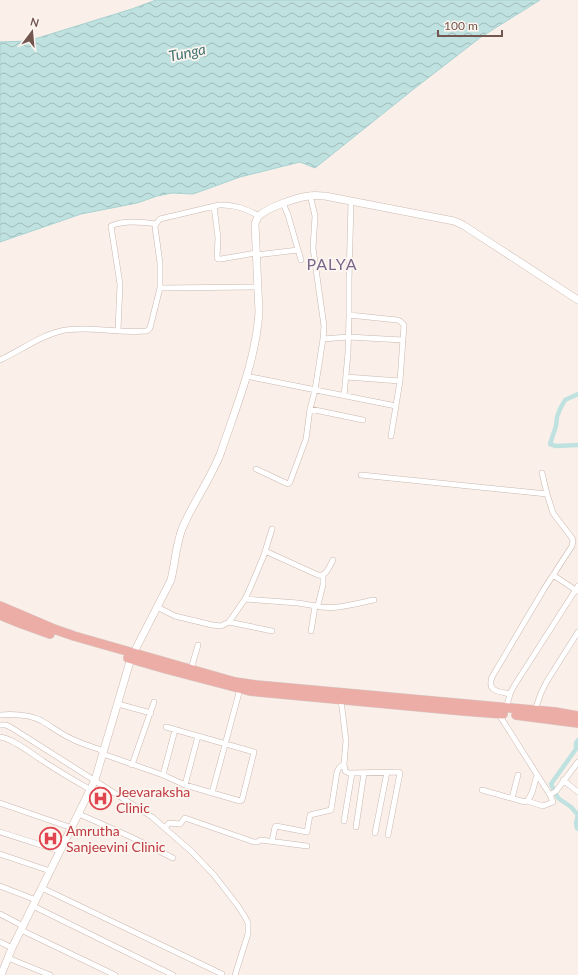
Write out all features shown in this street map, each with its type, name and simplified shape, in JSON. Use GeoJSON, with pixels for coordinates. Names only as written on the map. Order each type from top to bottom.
{"type":"FeatureCollection","features":[{"type":"Feature","properties":{"kind":"highway"},"geometry":{"type":"LineString","coordinates":[[0,606],[54,629],[94,642],[166,669],[250,691],[340,700],[503,712],[534,710],[578,716]]}},
{"type":"Feature","properties":{"kind":"highway"},"geometry":{"type":"LineString","coordinates":[[0,615],[67,640],[191,669],[235,682],[503,712],[578,723]]}},
{"type":"Feature","properties":{"kind":"street"},"geometry":{"type":"LineString","coordinates":[[256,470],[288,484],[306,439],[323,339],[324,320],[313,248],[315,219],[310,196]]}},
{"type":"Feature","properties":{"kind":"street"},"geometry":{"type":"LineString","coordinates":[[1,972],[93,785],[132,656],[171,580],[174,570],[178,539],[193,506],[216,465],[221,452],[249,368],[258,324],[259,312],[255,224],[259,216],[262,213],[301,197],[325,196],[441,218],[458,223],[578,300]]}},
{"type":"Feature","properties":{"kind":"street"},"geometry":{"type":"LineString","coordinates":[[344,396],[349,315],[351,201]]}},
{"type":"Feature","properties":{"kind":"street"},"geometry":{"type":"LineString","coordinates":[[0,360],[31,343],[62,330],[118,330],[144,332],[148,330],[150,328],[160,288],[160,263],[155,227],[160,219],[219,204],[240,207],[259,216]]}},
{"type":"Feature","properties":{"kind":"street"},"geometry":{"type":"LineString","coordinates":[[283,204],[288,215],[301,260]]}},
{"type":"Feature","properties":{"kind":"street"},"geometry":{"type":"LineString","coordinates":[[214,206],[218,238],[218,259],[298,250]]}},
{"type":"Feature","properties":{"kind":"street"},"geometry":{"type":"LineString","coordinates":[[118,330],[120,284],[111,226],[130,222],[156,224]]}},
{"type":"Feature","properties":{"kind":"street"},"geometry":{"type":"LineString","coordinates":[[160,288],[258,287]]}},
{"type":"Feature","properties":{"kind":"street"},"geometry":{"type":"LineString","coordinates":[[349,315],[400,320],[404,325],[400,381],[391,436]]}},
{"type":"Feature","properties":{"kind":"street"},"geometry":{"type":"LineString","coordinates":[[323,339],[348,337],[403,340]]}},
{"type":"Feature","properties":{"kind":"street"},"geometry":{"type":"LineString","coordinates":[[246,376],[396,406]]}},
{"type":"Feature","properties":{"kind":"street"},"geometry":{"type":"LineString","coordinates":[[346,377],[400,381]]}},
{"type":"Feature","properties":{"kind":"street"},"geometry":{"type":"LineString","coordinates":[[310,409],[363,420]]}},
{"type":"Feature","properties":{"kind":"street"},"geometry":{"type":"LineString","coordinates":[[510,694],[493,690],[490,685],[492,677],[541,594],[572,546],[572,541],[553,513],[542,473]]}},
{"type":"Feature","properties":{"kind":"street"},"geometry":{"type":"LineString","coordinates":[[361,475],[547,494]]}},
{"type":"Feature","properties":{"kind":"street"},"geometry":{"type":"LineString","coordinates":[[157,607],[175,616],[200,622],[221,626],[229,622],[245,599],[265,551],[272,529]]}},
{"type":"Feature","properties":{"kind":"street"},"geometry":{"type":"LineString","coordinates":[[265,551],[318,575],[323,575]]}},
{"type":"Feature","properties":{"kind":"street"},"geometry":{"type":"LineString","coordinates":[[311,631],[315,606],[318,605],[323,585],[323,575],[333,560]]}},
{"type":"Feature","properties":{"kind":"street"},"geometry":{"type":"LineString","coordinates":[[553,575],[577,589],[519,677],[503,712],[537,775],[553,793]]}},
{"type":"Feature","properties":{"kind":"street"},"geometry":{"type":"LineString","coordinates":[[245,599],[298,603],[325,608],[374,600]]}},
{"type":"Feature","properties":{"kind":"street"},"geometry":{"type":"LineString","coordinates":[[229,622],[272,631]]}},
{"type":"Feature","properties":{"kind":"street"},"geometry":{"type":"LineString","coordinates":[[534,710],[547,680],[578,632]]}},
{"type":"Feature","properties":{"kind":"street"},"geometry":{"type":"LineString","coordinates":[[191,669],[198,645]]}},
{"type":"Feature","properties":{"kind":"street"},"geometry":{"type":"LineString","coordinates":[[212,793],[240,689]]}},
{"type":"Feature","properties":{"kind":"street"},"geometry":{"type":"LineString","coordinates":[[340,700],[346,741],[344,764],[347,773],[400,773],[388,835]]}},
{"type":"Feature","properties":{"kind":"street"},"geometry":{"type":"LineString","coordinates":[[132,765],[154,702]]}},
{"type":"Feature","properties":{"kind":"street"},"geometry":{"type":"LineString","coordinates":[[118,704],[151,713]]}},
{"type":"Feature","properties":{"kind":"street"},"geometry":{"type":"LineString","coordinates":[[0,715],[12,714],[28,716],[42,721],[72,740],[132,765],[163,775],[185,786],[241,801],[254,752],[166,727]]}},
{"type":"Feature","properties":{"kind":"street"},"geometry":{"type":"LineString","coordinates":[[0,725],[12,728],[93,785]]}},
{"type":"Feature","properties":{"kind":"street"},"geometry":{"type":"LineString","coordinates":[[163,775],[175,730]]}},
{"type":"Feature","properties":{"kind":"street"},"geometry":{"type":"LineString","coordinates":[[185,786],[198,736]]}},
{"type":"Feature","properties":{"kind":"street"},"geometry":{"type":"LineString","coordinates":[[0,737],[12,741],[44,762],[93,785],[152,817],[191,851],[214,875],[248,923],[248,934],[235,975]]}},
{"type":"Feature","properties":{"kind":"street"},"geometry":{"type":"LineString","coordinates":[[482,790],[543,806],[553,802],[553,793],[578,763]]}},
{"type":"Feature","properties":{"kind":"street"},"geometry":{"type":"LineString","coordinates":[[272,842],[276,826],[307,832],[310,815],[330,810],[337,772],[344,764]]}},
{"type":"Feature","properties":{"kind":"street"},"geometry":{"type":"LineString","coordinates":[[375,833],[387,772]]}},
{"type":"Feature","properties":{"kind":"street"},"geometry":{"type":"LineString","coordinates":[[344,821],[352,773]]}},
{"type":"Feature","properties":{"kind":"street"},"geometry":{"type":"LineString","coordinates":[[356,827],[364,773]]}},
{"type":"Feature","properties":{"kind":"street"},"geometry":{"type":"LineString","coordinates":[[512,798],[518,775]]}},
{"type":"Feature","properties":{"kind":"street"},"geometry":{"type":"LineString","coordinates":[[527,801],[530,797],[537,775]]}},
{"type":"Feature","properties":{"kind":"street"},"geometry":{"type":"LineString","coordinates":[[563,780],[578,792]]}},
{"type":"Feature","properties":{"kind":"street"},"geometry":{"type":"LineString","coordinates":[[0,803],[72,828]]}},
{"type":"Feature","properties":{"kind":"street"},"geometry":{"type":"LineString","coordinates":[[79,814],[131,837],[173,858]]}},
{"type":"Feature","properties":{"kind":"street"},"geometry":{"type":"LineString","coordinates":[[165,828],[169,823],[180,824],[185,818],[254,842],[261,840],[307,846]]}},
{"type":"Feature","properties":{"kind":"street"},"geometry":{"type":"LineString","coordinates":[[0,832],[60,851]]}},
{"type":"Feature","properties":{"kind":"street"},"geometry":{"type":"LineString","coordinates":[[0,854],[50,871]]}},
{"type":"Feature","properties":{"kind":"street"},"geometry":{"type":"LineString","coordinates":[[0,886],[173,975]]}},
{"type":"Feature","properties":{"kind":"street"},"geometry":{"type":"LineString","coordinates":[[42,888],[222,974]]}},
{"type":"Feature","properties":{"kind":"street"},"geometry":{"type":"LineString","coordinates":[[0,914],[22,928],[115,975]]}},
{"type":"Feature","properties":{"kind":"street"},"geometry":{"type":"LineString","coordinates":[[0,942],[12,948]]}},
{"type":"Feature","properties":{"kind":"street"},"geometry":{"type":"LineString","coordinates":[[8,958],[50,975]]}},
{"type":"Feature","properties":{"kind":"water","name":"Tunga"},"geometry":{"type":"Polygon","coordinates":[[[156,0],[540,0],[481,37],[315,168],[300,162],[240,177],[193,194],[172,193],[157,196],[137,203],[81,214],[0,242],[0,42],[28,41],[132,9],[156,0]]]}},
{"type":"Feature","properties":{"kind":"waterway"},"geometry":{"type":"LineString","coordinates":[[578,394],[565,400],[557,417],[556,426],[550,444],[556,446],[578,445]]}},
{"type":"Feature","properties":{"kind":"waterway"},"geometry":{"type":"LineString","coordinates":[[578,740],[576,743],[576,749],[551,784],[558,798],[571,807],[578,815],[576,823],[578,829]]}},
{"type":"Feature","properties":{"kind":"place","name":"Jeevaraksha Clinic"},"geometry":{"type":"Point","coordinates":[101,799]}},
{"type":"Feature","properties":{"kind":"place","name":"Amrutha Sanjeevini Clinic"},"geometry":{"type":"Point","coordinates":[50,838]}},
{"type":"Feature","properties":{"kind":"district","name":"PALYA"},"geometry":{"type":"Point","coordinates":[332,263]}}]}
